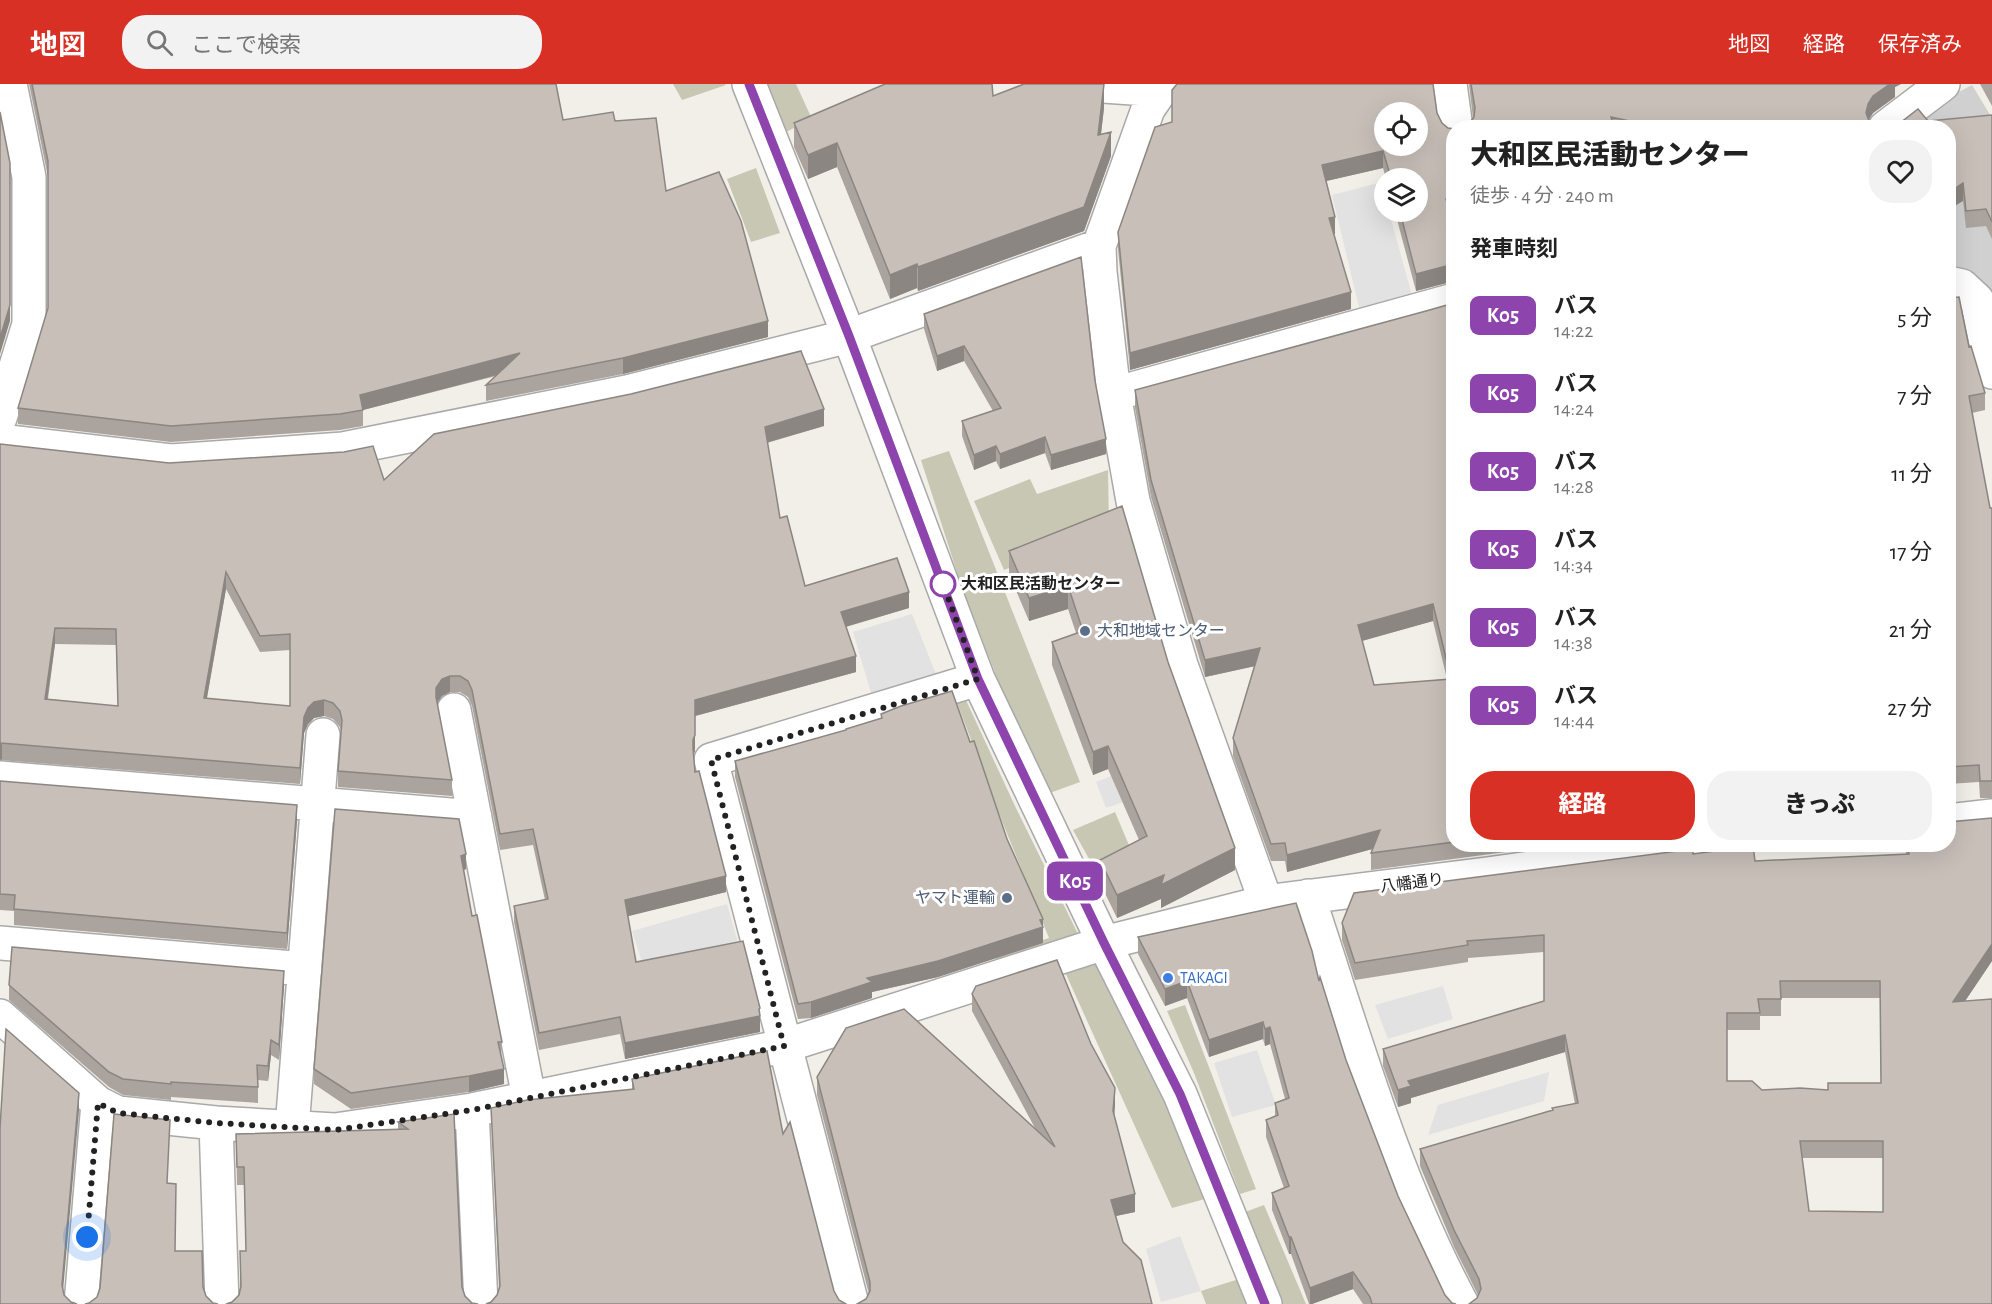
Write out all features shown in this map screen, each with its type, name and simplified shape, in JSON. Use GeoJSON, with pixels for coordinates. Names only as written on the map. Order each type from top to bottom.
{"type":"FeatureCollection","features":[{"type":"Feature","properties":{"kind":"street"},"geometry":{"type":"LineString","coordinates":[[0,418],[29,324],[29,177],[10,84]]}},
{"type":"Feature","properties":{"kind":"street"},"geometry":{"type":"LineString","coordinates":[[749,84],[849,336],[978,679],[1104,943],[1180,1094],[1265,1304]]}},
{"type":"Feature","properties":{"kind":"street"},"geometry":{"type":"LineString","coordinates":[[1075,84],[1165,87]]}},
{"type":"Feature","properties":{"kind":"street"},"geometry":{"type":"LineString","coordinates":[[1450,84],[1455,120]]}},
{"type":"Feature","properties":{"kind":"street"},"geometry":{"type":"LineString","coordinates":[[1895,120],[1942,84]]}},
{"type":"Feature","properties":{"kind":"street"},"geometry":{"type":"LineString","coordinates":[[1165,87],[1148,109],[1099,246],[1114,394],[1133,501],[1181,665],[1266,902]]}},
{"type":"Feature","properties":{"kind":"street"},"geometry":{"type":"LineString","coordinates":[[0,441],[171,461],[343,449],[621,393],[849,336],[1099,246]]}},
{"type":"Feature","properties":{"kind":"street"},"geometry":{"type":"LineString","coordinates":[[1956,285],[1962,286],[1977,300],[1992,372]]}},
{"type":"Feature","properties":{"kind":"street"},"geometry":{"type":"LineString","coordinates":[[1114,394],[1446,302]]}},
{"type":"Feature","properties":{"kind":"street"},"geometry":{"type":"LineString","coordinates":[[852,1304],[711,760],[978,679]]}},
{"type":"Feature","properties":{"kind":"street"},"geometry":{"type":"LineString","coordinates":[[454,710],[529,1098]]}},
{"type":"Feature","properties":{"kind":"street"},"geometry":{"type":"LineString","coordinates":[[292,1128],[323,735]]}},
{"type":"Feature","properties":{"kind":"street"},"geometry":{"type":"LineString","coordinates":[[0,778],[475,817]]}},
{"type":"Feature","properties":{"kind":"street"},"geometry":{"type":"LineString","coordinates":[[1956,820],[1992,816]]}},
{"type":"Feature","properties":{"kind":"street","name":"八幡通り"},"geometry":{"type":"LineString","coordinates":[[98,1103],[118,1113],[216,1123],[335,1130],[472,1110],[784,1046],[1104,943],[1266,902],[1645,852]]}},
{"type":"Feature","properties":{"kind":"street"},"geometry":{"type":"LineString","coordinates":[[1308,896],[1394,1153],[1437,1257],[1462,1304]]}},
{"type":"Feature","properties":{"kind":"street"},"geometry":{"type":"LineString","coordinates":[[0,943],[305,969]]}},
{"type":"Feature","properties":{"kind":"street"},"geometry":{"type":"LineString","coordinates":[[0,1016],[98,1103],[81,1304]]}},
{"type":"Feature","properties":{"kind":"street"},"geometry":{"type":"LineString","coordinates":[[472,1110],[481,1304]]}},
{"type":"Feature","properties":{"kind":"street"},"geometry":{"type":"LineString","coordinates":[[216,1123],[222,1304]]}},
{"type":"Feature","properties":{"kind":"shaded area"},"geometry":{"type":"Polygon","coordinates":[[[673,84],[725,84],[726,85],[682,100],[673,84]]]}},
{"type":"Feature","properties":{"kind":"shaded area"},"geometry":{"type":"Polygon","coordinates":[[[765,84],[796,84],[812,119],[786,132],[765,84]]]}},
{"type":"Feature","properties":{"kind":"shaded area"},"geometry":{"type":"Polygon","coordinates":[[[1972,85],[1992,118],[1992,327],[1956,283],[1956,120],[1910,120],[1972,85]]]}},
{"type":"Feature","properties":{"kind":"shaded area"},"geometry":{"type":"Polygon","coordinates":[[[756,168],[780,233],[751,242],[727,179],[756,168]]]}},
{"type":"Feature","properties":{"kind":"shaded area"},"geometry":{"type":"Polygon","coordinates":[[[1374,184],[1374,222],[1392,222],[1413,299],[1360,311],[1332,195],[1374,184]]]}},
{"type":"Feature","properties":{"kind":"shaded area"},"geometry":{"type":"Polygon","coordinates":[[[949,451],[1080,782],[1047,794],[1013,719],[962,588],[921,460],[949,451]]]}},
{"type":"Feature","properties":{"kind":"shaded area"},"geometry":{"type":"Polygon","coordinates":[[[1108,470],[1109,528],[1004,570],[974,501],[1030,479],[1037,494],[1108,470]]]}},
{"type":"Feature","properties":{"kind":"shaded area"},"geometry":{"type":"Polygon","coordinates":[[[912,614],[939,682],[874,703],[853,632],[912,614]]]}},
{"type":"Feature","properties":{"kind":"shaded area"},"geometry":{"type":"Polygon","coordinates":[[[965,698],[1080,938],[997,962],[995,954],[1049,938],[956,700],[965,698]]]}},
{"type":"Feature","properties":{"kind":"shaded area"},"geometry":{"type":"Polygon","coordinates":[[[1142,764],[1152,792],[1106,808],[1096,782],[1142,764]]]}},
{"type":"Feature","properties":{"kind":"shaded area"},"geometry":{"type":"Polygon","coordinates":[[[1115,812],[1134,857],[1098,875],[1073,830],[1115,812]]]}},
{"type":"Feature","properties":{"kind":"shaded area"},"geometry":{"type":"Polygon","coordinates":[[[727,904],[740,950],[646,974],[632,931],[727,904]]]}},
{"type":"Feature","properties":{"kind":"shaded area"},"geometry":{"type":"Polygon","coordinates":[[[1093,958],[1164,1094],[1205,1199],[1172,1208],[1064,970],[1093,958]]]}},
{"type":"Feature","properties":{"kind":"shaded area"},"geometry":{"type":"Polygon","coordinates":[[[1443,986],[1453,1019],[1388,1039],[1375,1005],[1443,986]]]}},
{"type":"Feature","properties":{"kind":"shaded area"},"geometry":{"type":"Polygon","coordinates":[[[1185,1005],[1256,1189],[1240,1194],[1194,1073],[1167,1011],[1185,1005]]]}},
{"type":"Feature","properties":{"kind":"shaded area"},"geometry":{"type":"Polygon","coordinates":[[[1257,1050],[1276,1105],[1232,1117],[1214,1063],[1257,1050]]]}},
{"type":"Feature","properties":{"kind":"shaded area"},"geometry":{"type":"Polygon","coordinates":[[[1549,1072],[1544,1101],[1428,1135],[1438,1105],[1549,1072]]]}},
{"type":"Feature","properties":{"kind":"shaded area"},"geometry":{"type":"Polygon","coordinates":[[[1264,1205],[1306,1304],[1281,1304],[1245,1212],[1264,1205]]]}},
{"type":"Feature","properties":{"kind":"shaded area"},"geometry":{"type":"Polygon","coordinates":[[[1180,1236],[1201,1291],[1161,1302],[1146,1249],[1180,1236]]]}},
{"type":"Feature","properties":{"kind":"shaded area"},"geometry":{"type":"Polygon","coordinates":[[[1239,1279],[1248,1304],[1206,1304],[1201,1291],[1239,1279]]]}},
{"type":"Feature","properties":{"kind":"building"},"geometry":{"type":"Polygon","coordinates":[[[32,84],[556,84],[563,120],[613,112],[615,121],[656,118],[666,191],[719,172],[741,221],[768,321],[623,358],[486,385],[520,353],[360,395],[363,410],[340,414],[171,426],[18,408],[48,308],[48,161],[32,84]]]}},
{"type":"Feature","properties":{"kind":"building"},"geometry":{"type":"Polygon","coordinates":[[[885,84],[992,84],[993,96],[1024,84],[1104,84],[1098,135],[1111,132],[1084,207],[890,275],[837,143],[808,155],[794,123],[885,84]]]}},
{"type":"Feature","properties":{"kind":"building"},"geometry":{"type":"Polygon","coordinates":[[[1177,84],[1433,84],[1437,113],[1446,126],[1446,266],[1416,274],[1403,222],[1428,222],[1428,168],[1388,168],[1384,156],[1428,156],[1428,102],[1374,102],[1374,153],[1322,165],[1335,217],[1329,218],[1351,292],[1130,353],[1118,232],[1155,127],[1172,122],[1172,90],[1177,84]]]}},
{"type":"Feature","properties":{"kind":"building"},"geometry":{"type":"Polygon","coordinates":[[[1471,84],[1890,84],[1873,96],[1868,104],[1866,113],[1869,120],[1625,120],[1611,117],[1612,120],[1472,120],[1475,108],[1471,84]]]}},
{"type":"Feature","properties":{"kind":"building"},"geometry":{"type":"Polygon","coordinates":[[[1918,109],[1927,120],[1904,120],[1918,109]]]}},
{"type":"Feature","properties":{"kind":"building"},"geometry":{"type":"Polygon","coordinates":[[[0,112],[10,163],[10,305],[0,338],[0,112]]]}},
{"type":"Feature","properties":{"kind":"building"},"geometry":{"type":"Polygon","coordinates":[[[1992,115],[1992,222],[1986,209],[1966,211],[1963,183],[1956,188],[1956,120],[1939,120],[1992,115]]]}},
{"type":"Feature","properties":{"kind":"building"},"geometry":{"type":"Polygon","coordinates":[[[1081,257],[1095,381],[1106,439],[1051,455],[1045,437],[1000,454],[996,446],[974,455],[962,421],[1001,408],[964,346],[937,356],[924,314],[1081,257]]]}},
{"type":"Feature","properties":{"kind":"building"},"geometry":{"type":"Polygon","coordinates":[[[1956,297],[1959,297],[1969,347],[1971,346],[1985,393],[1969,396],[1990,508],[1992,508],[1992,781],[1980,781],[1979,765],[1956,766],[1956,297]]]}},
{"type":"Feature","properties":{"kind":"building"},"geometry":{"type":"Polygon","coordinates":[[[1446,305],[1446,658],[1433,604],[1358,625],[1374,685],[1446,679],[1446,843],[1371,853],[1380,830],[1287,855],[1285,843],[1271,844],[1233,738],[1260,648],[1205,660],[1151,480],[1135,390],[1446,305]]]}},
{"type":"Feature","properties":{"kind":"building"},"geometry":{"type":"Polygon","coordinates":[[[801,351],[824,409],[765,427],[780,518],[787,516],[805,586],[897,558],[909,592],[841,612],[856,656],[695,700],[693,748],[695,772],[699,771],[726,876],[625,900],[636,962],[743,941],[760,1016],[625,1043],[620,1017],[539,1033],[514,906],[548,899],[533,829],[500,834],[472,690],[468,681],[460,676],[442,679],[436,688],[452,780],[338,771],[342,720],[340,711],[333,703],[324,700],[314,702],[304,717],[300,768],[0,743],[0,444],[169,463],[344,452],[373,446],[384,480],[434,434],[631,394],[801,351]],[[226,572],[204,698],[290,706],[290,634],[260,636],[226,572]],[[55,628],[45,699],[118,706],[116,629],[55,628]]]}},
{"type":"Feature","properties":{"kind":"building"},"geometry":{"type":"Polygon","coordinates":[[[1122,506],[1168,662],[1235,848],[1161,885],[1164,875],[1117,895],[1100,860],[1147,836],[1108,746],[1093,752],[1052,642],[1083,631],[1068,586],[1029,598],[1009,551],[1122,506]]]}},
{"type":"Feature","properties":{"kind":"building"},"geometry":{"type":"Polygon","coordinates":[[[952,691],[970,742],[974,741],[1007,839],[1043,919],[1040,920],[1043,927],[938,961],[867,978],[872,982],[798,1004],[735,761],[846,730],[882,718],[881,714],[901,706],[952,691]]]}},
{"type":"Feature","properties":{"kind":"building"},"geometry":{"type":"Polygon","coordinates":[[[0,781],[297,805],[287,933],[14,909],[15,895],[0,894],[0,781]]]}},
{"type":"Feature","properties":{"kind":"building"},"geometry":{"type":"Polygon","coordinates":[[[335,809],[459,819],[466,854],[461,856],[472,916],[477,915],[502,1042],[498,1042],[504,1069],[351,1093],[314,1069],[335,809]]]}},
{"type":"Feature","properties":{"kind":"building"},"geometry":{"type":"Polygon","coordinates":[[[1992,818],[1992,944],[1953,1002],[1992,999],[1992,1304],[1469,1304],[1477,1298],[1481,1289],[1479,1279],[1454,1230],[1420,1149],[1553,1110],[1552,1108],[1578,1103],[1565,1035],[1408,1081],[1411,1086],[1398,1090],[1383,1049],[1544,1001],[1544,935],[1467,941],[1468,945],[1355,963],[1342,923],[1354,893],[1670,852],[1693,852],[1693,854],[1754,852],[1755,861],[1909,854],[1909,852],[1956,852],[1956,821],[1992,818]],[[1780,981],[1781,999],[1758,999],[1760,1013],[1727,1013],[1727,1081],[1752,1081],[1762,1090],[1800,1088],[1828,1090],[1828,1083],[1881,1083],[1880,981],[1780,981]],[[1800,1141],[1809,1211],[1883,1212],[1883,1141],[1800,1141]]]}},
{"type":"Feature","properties":{"kind":"building"},"geometry":{"type":"Polygon","coordinates":[[[1296,903],[1346,1060],[1398,1196],[1445,1295],[1456,1304],[1372,1304],[1370,1297],[1353,1272],[1310,1288],[1272,1193],[1289,1186],[1266,1120],[1278,1115],[1275,1103],[1289,1098],[1270,1027],[1265,1029],[1263,1022],[1209,1040],[1187,981],[1165,989],[1138,937],[1296,903]]]}},
{"type":"Feature","properties":{"kind":"building"},"geometry":{"type":"Polygon","coordinates":[[[12,947],[284,971],[279,1045],[271,1040],[268,1066],[257,1065],[258,1087],[171,1082],[171,1084],[123,1079],[109,1072],[9,985],[12,947]]]}},
{"type":"Feature","properties":{"kind":"building"},"geometry":{"type":"Polygon","coordinates":[[[1057,960],[1091,1044],[1115,1088],[1113,1111],[1135,1194],[1111,1200],[1123,1242],[1141,1260],[1152,1304],[857,1304],[866,1299],[870,1291],[870,1282],[817,1077],[846,1028],[904,1009],[1055,1147],[972,994],[976,986],[1057,960]]]}},
{"type":"Feature","properties":{"kind":"building"},"geometry":{"type":"Polygon","coordinates":[[[6,1029],[79,1093],[62,1285],[64,1295],[77,1304],[0,1304],[0,1128],[6,1029]]]}},
{"type":"Feature","properties":{"kind":"building"},"geometry":{"type":"Polygon","coordinates":[[[767,1051],[783,1134],[790,1122],[834,1291],[839,1300],[846,1304],[486,1304],[497,1295],[500,1286],[491,1108],[527,1100],[634,1089],[632,1079],[767,1051]]]}},
{"type":"Feature","properties":{"kind":"building"},"geometry":{"type":"Polygon","coordinates":[[[114,1114],[170,1120],[167,1183],[176,1184],[175,1251],[202,1251],[203,1287],[206,1296],[213,1303],[218,1304],[85,1304],[97,1297],[100,1288],[114,1114]]]}},
{"type":"Feature","properties":{"kind":"building"},"geometry":{"type":"Polygon","coordinates":[[[454,1114],[462,1287],[465,1296],[472,1303],[478,1304],[226,1304],[239,1295],[240,1251],[246,1251],[244,1167],[237,1167],[236,1134],[408,1129],[398,1122],[454,1114]]]}},
{"type":"Feature","properties":{"kind":"bus line","name":"K05"},"geometry":{"type":"LineString","coordinates":[[749,84],[849,336],[978,679],[1104,943],[1180,1094],[1265,1304]]}},
{"type":"Feature","properties":{"kind":"place","name":"大和区民活動センター"},"geometry":{"type":"Point","coordinates":[943,584]}},
{"type":"Feature","properties":{"kind":"place","name":"大和地域センター"},"geometry":{"type":"Point","coordinates":[1085,631]}},
{"type":"Feature","properties":{"kind":"place","name":"ヤマト運輸"},"geometry":{"type":"Point","coordinates":[1007,898]}},
{"type":"Feature","properties":{"kind":"place","name":"TAKAGI"},"geometry":{"type":"Point","coordinates":[1168,978]}},
{"type":"Feature","properties":{"kind":"route"},"geometry":{"type":"LineString","coordinates":[[87,1237],[98,1103],[118,1113],[216,1123],[335,1130],[472,1110],[784,1046],[711,760],[978,679],[943,584]]}}]}
